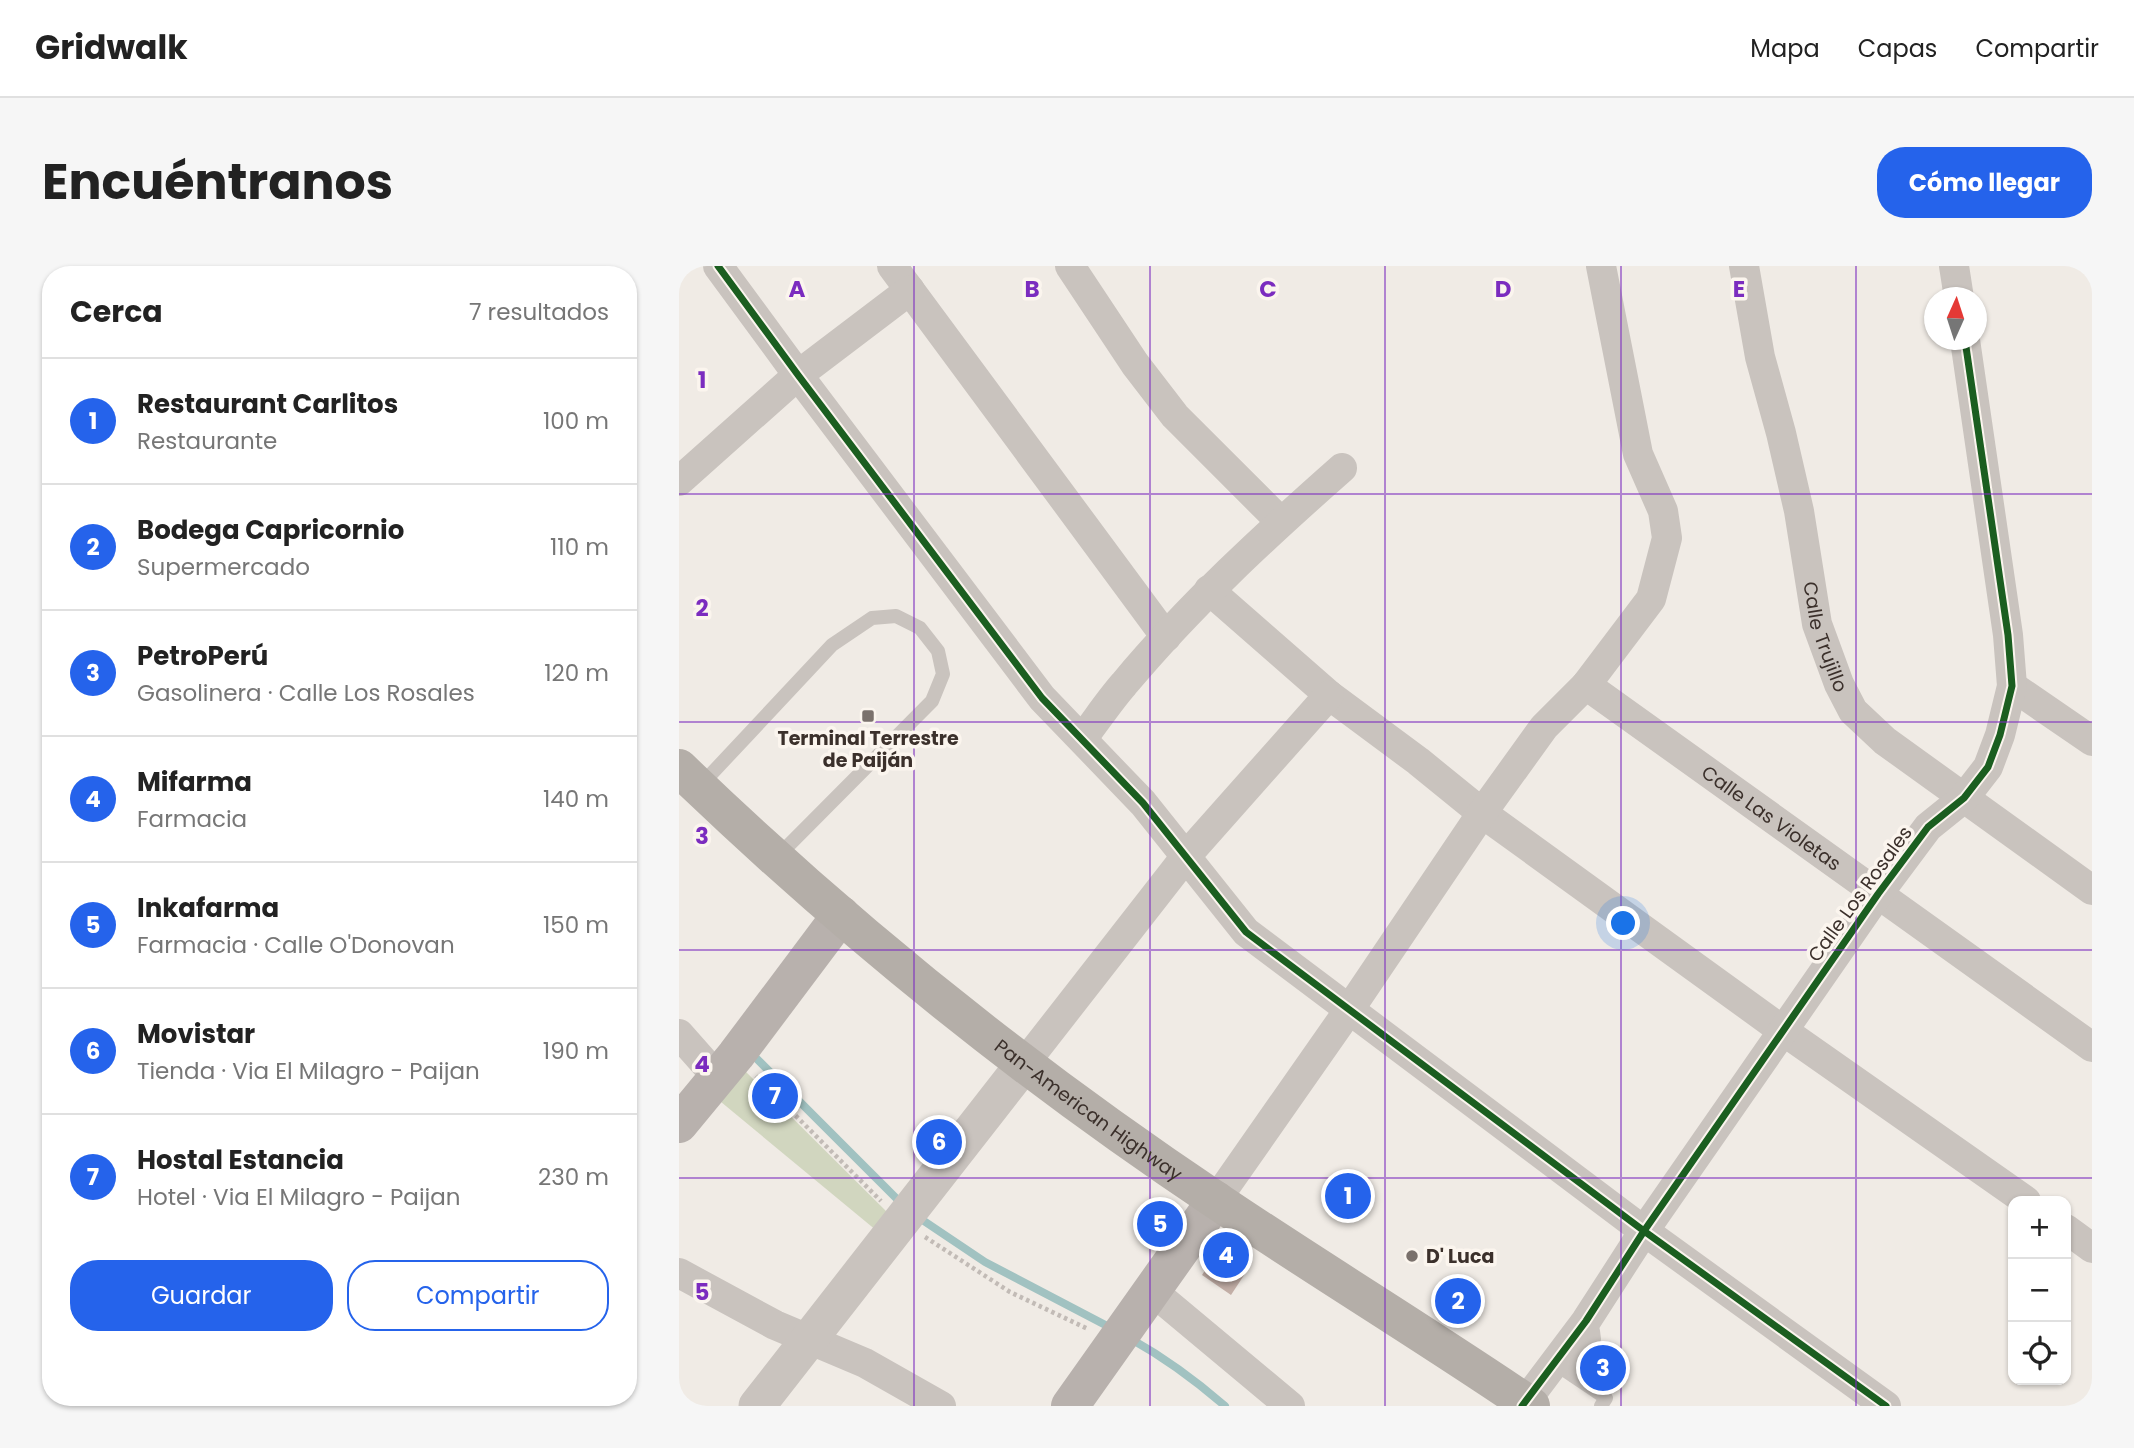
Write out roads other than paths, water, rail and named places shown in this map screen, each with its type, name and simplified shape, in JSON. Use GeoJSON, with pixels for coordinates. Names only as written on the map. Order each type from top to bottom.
{"type":"FeatureCollection","features":[{"type":"Feature","properties":{"kind":"highway","name":"Pan-American Highway"},"geometry":{"type":"LineString","coordinates":[[689,778],[925,988],[1024,1064],[1216,1200],[1526,1404]]}},
{"type":"Feature","properties":{"kind":"main road"},"geometry":{"type":"LineString","coordinates":[[679,1124],[841,915]]}},
{"type":"Feature","properties":{"kind":"main road"},"geometry":{"type":"LineString","coordinates":[[1070,1406],[1216,1200]]}},
{"type":"Feature","properties":{"kind":"street"},"geometry":{"type":"LineString","coordinates":[[719,266],[1042,698],[1143,803],[1246,932],[1644,1231],[1885,1406]]}},
{"type":"Feature","properties":{"kind":"street"},"geometry":{"type":"LineString","coordinates":[[893,266],[1166,637]]}},
{"type":"Feature","properties":{"kind":"street"},"geometry":{"type":"LineString","coordinates":[[1070,266],[1135,365],[1175,416],[1281,522]]}},
{"type":"Feature","properties":{"kind":"street"},"geometry":{"type":"LineString","coordinates":[[1216,1200],[1544,727],[1586,685],[1651,599],[1667,538],[1663,511],[1638,454],[1601,266]]}},
{"type":"Feature","properties":{"kind":"street","name":"Calle Trujillo"},"geometry":{"type":"LineString","coordinates":[[1744,266],[1761,357],[1799,511],[1817,624],[1839,684],[1853,711],[1885,741],[2092,890]]}},
{"type":"Feature","properties":{"kind":"street"},"geometry":{"type":"LineString","coordinates":[[1954,266],[1957,287]]}},
{"type":"Feature","properties":{"kind":"street"},"geometry":{"type":"LineString","coordinates":[[679,481],[798,375],[910,290]]}},
{"type":"Feature","properties":{"kind":"street","name":"Calle Los Rosales"},"geometry":{"type":"LineString","coordinates":[[1526,1404],[1563,1369],[1586,1321],[1644,1231],[1878,894],[1928,828],[1964,798],[1988,767],[2000,735],[2012,686],[2006,621],[1966,350]]}},
{"type":"Feature","properties":{"kind":"street"},"geometry":{"type":"LineString","coordinates":[[1082,739],[1123,685],[1209,590],[1342,468]]}},
{"type":"Feature","properties":{"kind":"street"},"geometry":{"type":"LineString","coordinates":[[1209,590],[1329,695],[1482,813],[1782,1030],[2019,1196]]}},
{"type":"Feature","properties":{"kind":"street","name":"Calle Las Violetas"},"geometry":{"type":"LineString","coordinates":[[1586,685],[2092,1047]]}},
{"type":"Feature","properties":{"kind":"street"},"geometry":{"type":"LineString","coordinates":[[2012,686],[2092,741]]}},
{"type":"Feature","properties":{"kind":"street"},"geometry":{"type":"LineString","coordinates":[[757,1406],[1187,855],[1329,695]]}},
{"type":"Feature","properties":{"kind":"street"},"geometry":{"type":"LineString","coordinates":[[679,1034],[735,1055]]}},
{"type":"Feature","properties":{"kind":"street"},"geometry":{"type":"LineString","coordinates":[[2071,1233],[2092,1248]]}},
{"type":"Feature","properties":{"kind":"street"},"geometry":{"type":"LineString","coordinates":[[679,1273],[775,1325],[865,1363],[941,1406]]}},
{"type":"Feature","properties":{"kind":"street"},"geometry":{"type":"LineString","coordinates":[[1132,1316],[1290,1406]]}},
{"type":"Feature","properties":{"kind":"lane"},"geometry":{"type":"LineString","coordinates":[[689,778],[832,645],[871,618],[896,616],[921,628],[938,651],[943,674],[932,701],[776,858]]}},
{"type":"Feature","properties":{"kind":"lane"},"geometry":{"type":"LineString","coordinates":[[1563,1369],[1606,1398],[1601,1406]]}},
{"type":"Feature","properties":{"kind":"waterway"},"geometry":{"type":"LineString","coordinates":[[751,1053],[903,1205]]}},
{"type":"Feature","properties":{"kind":"waterway"},"geometry":{"type":"LineString","coordinates":[[915,1215],[985,1262],[1113,1329]]}},
{"type":"Feature","properties":{"kind":"waterway"},"geometry":{"type":"LineString","coordinates":[[1131,1339],[1179,1370],[1225,1406]]}},
{"type":"Feature","properties":{"kind":"place","name":"Terminal Terrestre de Paiján"},"geometry":{"type":"Point","coordinates":[868,716]}},
{"type":"Feature","properties":{"kind":"place","name":"Hostal Estancia"},"geometry":{"type":"Point","coordinates":[775,1096]}},
{"type":"Feature","properties":{"kind":"place","name":"Movistar"},"geometry":{"type":"Point","coordinates":[939,1142]}},
{"type":"Feature","properties":{"kind":"place","name":"Restaurant Carlitos"},"geometry":{"type":"Point","coordinates":[1348,1196]}},
{"type":"Feature","properties":{"kind":"place","name":"Inkafarma"},"geometry":{"type":"Point","coordinates":[1160,1224]}},
{"type":"Feature","properties":{"kind":"place","name":"Mifarma"},"geometry":{"type":"Point","coordinates":[1226,1255]}},
{"type":"Feature","properties":{"kind":"place","name":"D' Luca"},"geometry":{"type":"Point","coordinates":[1412,1256]}},
{"type":"Feature","properties":{"kind":"place","name":"Bodega Capricornio"},"geometry":{"type":"Point","coordinates":[1458,1301]}},
{"type":"Feature","properties":{"kind":"place","name":"PetroPerú"},"geometry":{"type":"Point","coordinates":[1603,1368]}}]}
